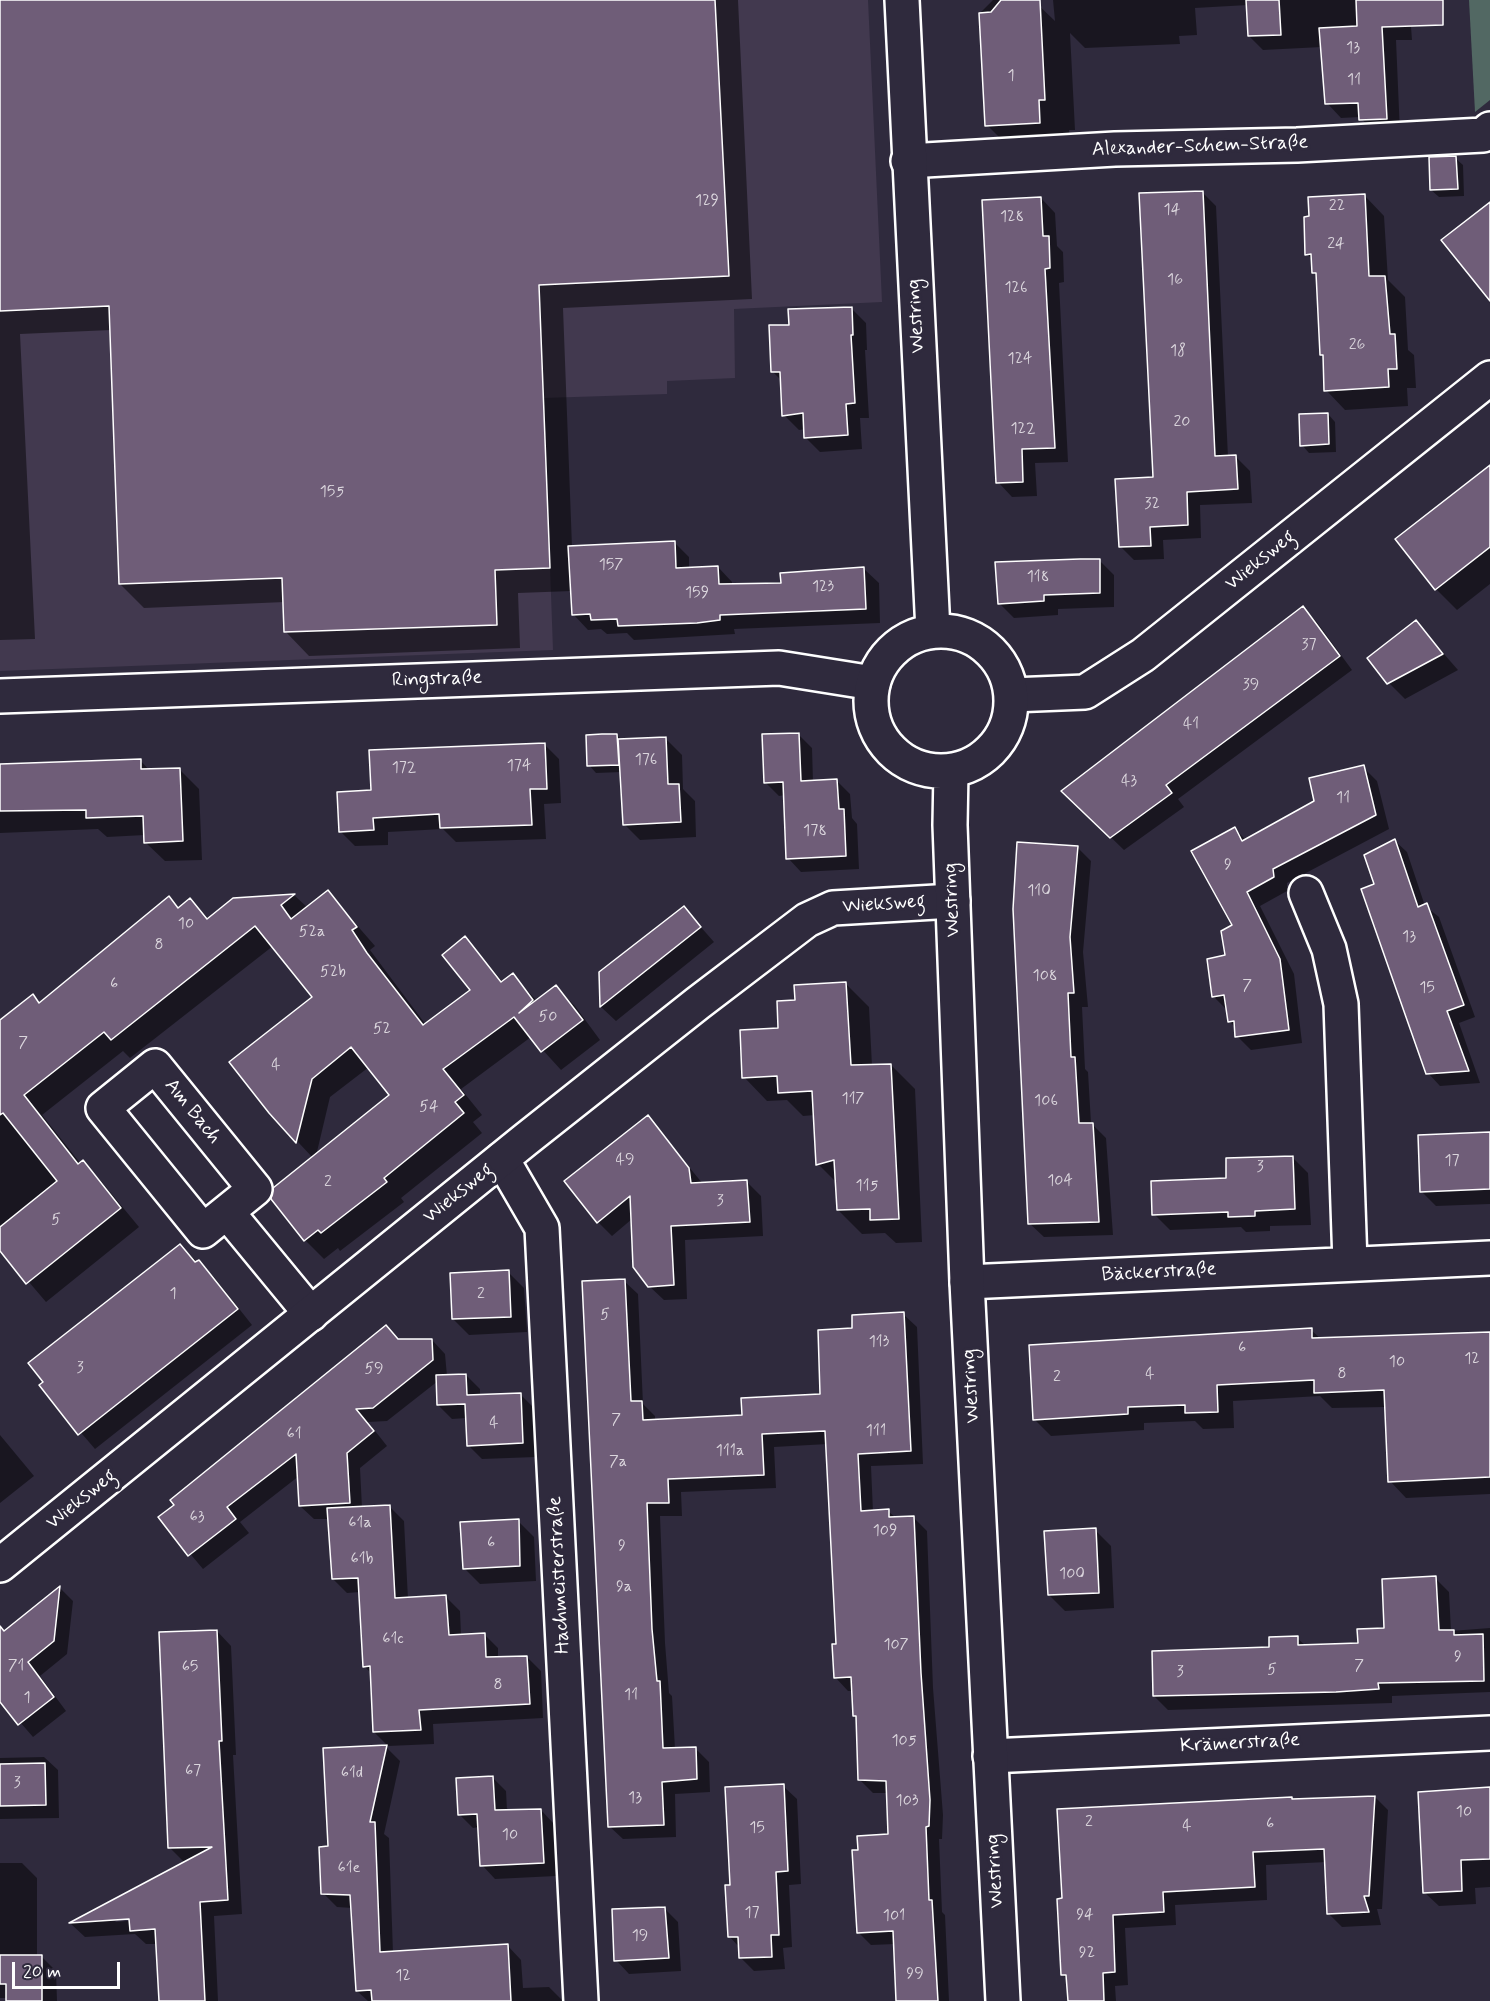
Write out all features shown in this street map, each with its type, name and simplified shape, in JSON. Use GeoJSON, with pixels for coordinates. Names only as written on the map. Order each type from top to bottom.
{"type":"FeatureCollection","features":[{"type":"Feature","properties":{"kind":"street","name":"Westring"},"geometry":{"type":"LineString","coordinates":[[902,0],[908,161],[933,631]]}},
{"type":"Feature","properties":{"kind":"street","name":"Alexander-Schem-Straße"},"geometry":{"type":"LineString","coordinates":[[908,161],[1115,148],[1309,145],[1483,135],[1490,129]]}},
{"type":"Feature","properties":{"kind":"street","name":"Wieksweg"},"geometry":{"type":"LineString","coordinates":[[1012,695],[1085,692],[1143,655],[1490,378]]}},
{"type":"Feature","properties":{"kind":"street"},"geometry":{"type":"LineString","coordinates":[[933,631],[962,633],[987,647],[1005,670],[1012,695],[1008,723],[995,746],[975,762],[951,771],[923,769],[899,757],[880,736],[871,710],[873,683],[886,658],[907,640],[933,631]]}},
{"type":"Feature","properties":{"kind":"street","name":"Ringstraße"},"geometry":{"type":"LineString","coordinates":[[0,696],[779,668],[873,683]]}},
{"type":"Feature","properties":{"kind":"street","name":"Westring"},"geometry":{"type":"LineString","coordinates":[[951,771],[952,901],[967,1282],[1003,2001]]}},
{"type":"Feature","properties":{"kind":"street"},"geometry":{"type":"LineString","coordinates":[[1306,893],[1329,949],[1341,1004],[1350,1263]]}},
{"type":"Feature","properties":{"kind":"street","name":"Wieksweg"},"geometry":{"type":"LineString","coordinates":[[0,1565],[502,1159],[698,1003],[807,920],[833,908],[952,901]]}},
{"type":"Feature","properties":{"kind":"street","name":"Am Bach"},"geometry":{"type":"LineString","coordinates":[[155,1066],[255,1189],[227,1212],[203,1231],[103,1108],[155,1066]]}},
{"type":"Feature","properties":{"kind":"street","name":"Hachmeisterstraße"},"geometry":{"type":"LineString","coordinates":[[502,1159],[542,1227],[582,2001]]}},
{"type":"Feature","properties":{"kind":"street"},"geometry":{"type":"LineString","coordinates":[[227,1212],[311,1314]]}},
{"type":"Feature","properties":{"kind":"street","name":"Bäckerstraße"},"geometry":{"type":"LineString","coordinates":[[967,1282],[1490,1258]]}},
{"type":"Feature","properties":{"kind":"street","name":"Krämerstraße"},"geometry":{"type":"LineString","coordinates":[[990,1756],[1490,1733]]}},
{"type":"Feature","properties":{"kind":"shaded area"},"geometry":{"type":"Polygon","coordinates":[[[0,0],[868,0],[882,302],[734,309],[735,378],[667,381],[667,394],[544,398],[553,650],[0,671],[0,0]]]}},
{"type":"Feature","properties":{"kind":"green space"},"geometry":{"type":"Polygon","coordinates":[[[1469,0],[1490,0],[1490,100],[1475,112],[1469,0]]]}},
{"type":"Feature","properties":{"kind":"building"},"geometry":{"type":"Polygon","coordinates":[[[0,0],[715,0],[729,276],[539,285],[550,568],[495,570],[497,625],[284,632],[282,578],[119,584],[109,306],[0,311],[0,0]]]}},
{"type":"Feature","properties":{"kind":"building"},"geometry":{"type":"Polygon","coordinates":[[[1001,0],[1040,0],[1045,100],[1039,100],[1040,123],[985,126],[979,13],[991,12],[1001,0]]]}},
{"type":"Feature","properties":{"kind":"building"},"geometry":{"type":"Polygon","coordinates":[[[1246,0],[1279,0],[1281,35],[1248,36],[1246,0]]]}},
{"type":"Feature","properties":{"kind":"building"},"geometry":{"type":"Polygon","coordinates":[[[1356,0],[1443,0],[1443,25],[1382,27],[1387,119],[1359,120],[1358,103],[1325,104],[1319,28],[1357,26],[1356,0]]]}},
{"type":"Feature","properties":{"kind":"building"},"geometry":{"type":"Polygon","coordinates":[[[1456,156],[1458,189],[1430,190],[1429,157],[1456,156]]]}},
{"type":"Feature","properties":{"kind":"building"},"geometry":{"type":"Polygon","coordinates":[[[1203,191],[1215,456],[1236,455],[1238,489],[1187,492],[1188,525],[1150,527],[1151,546],[1119,547],[1115,479],[1153,477],[1139,193],[1203,191]]]}},
{"type":"Feature","properties":{"kind":"building"},"geometry":{"type":"Polygon","coordinates":[[[1365,194],[1369,276],[1385,276],[1390,334],[1395,334],[1397,369],[1388,369],[1389,387],[1324,391],[1316,273],[1312,273],[1311,254],[1305,255],[1304,217],[1309,216],[1308,197],[1365,194]]]}},
{"type":"Feature","properties":{"kind":"building"},"geometry":{"type":"Polygon","coordinates":[[[1041,197],[1043,236],[1049,236],[1050,268],[1045,269],[1055,448],[1022,449],[1023,482],[996,483],[982,200],[1041,197]]]}},
{"type":"Feature","properties":{"kind":"building"},"geometry":{"type":"Polygon","coordinates":[[[1490,202],[1490,301],[1441,240],[1490,202]]]}},
{"type":"Feature","properties":{"kind":"building"},"geometry":{"type":"Polygon","coordinates":[[[852,307],[853,335],[851,335],[855,403],[846,404],[848,435],[804,438],[803,413],[782,416],[780,372],[771,372],[769,325],[789,325],[788,309],[852,307]]]}},
{"type":"Feature","properties":{"kind":"building"},"geometry":{"type":"Polygon","coordinates":[[[1328,413],[1329,444],[1300,446],[1299,414],[1328,413]]]}},
{"type":"Feature","properties":{"kind":"building"},"geometry":{"type":"Polygon","coordinates":[[[1490,465],[1490,547],[1435,590],[1395,539],[1490,465]]]}},
{"type":"Feature","properties":{"kind":"building"},"geometry":{"type":"Polygon","coordinates":[[[675,541],[676,568],[718,566],[719,584],[781,583],[780,573],[864,567],[866,609],[720,615],[720,620],[697,623],[618,626],[617,619],[591,620],[590,614],[572,615],[568,546],[675,541]]]}},
{"type":"Feature","properties":{"kind":"building"},"geometry":{"type":"Polygon","coordinates":[[[1100,559],[1100,593],[1044,595],[1044,601],[998,604],[995,562],[1100,559]]]}},
{"type":"Feature","properties":{"kind":"building"},"geometry":{"type":"Polygon","coordinates":[[[1303,606],[1340,656],[1166,785],[1172,793],[1110,838],[1061,791],[1303,606]]]}},
{"type":"Feature","properties":{"kind":"building"},"geometry":{"type":"Polygon","coordinates":[[[1416,620],[1443,654],[1387,684],[1367,658],[1416,620]]]}},
{"type":"Feature","properties":{"kind":"building"},"geometry":{"type":"Polygon","coordinates":[[[799,733],[801,781],[837,779],[839,809],[844,809],[846,856],[786,859],[783,782],[764,783],[762,734],[799,733]]]}},
{"type":"Feature","properties":{"kind":"building"},"geometry":{"type":"Polygon","coordinates":[[[617,734],[619,765],[587,766],[586,735],[617,734]]]}},
{"type":"Feature","properties":{"kind":"building"},"geometry":{"type":"Polygon","coordinates":[[[666,737],[668,784],[679,784],[681,822],[623,825],[618,739],[666,737]]]}},
{"type":"Feature","properties":{"kind":"building"},"geometry":{"type":"Polygon","coordinates":[[[545,743],[547,789],[530,789],[532,825],[440,828],[439,814],[373,818],[374,830],[339,832],[337,792],[371,790],[369,750],[545,743]]]}},
{"type":"Feature","properties":{"kind":"building"},"geometry":{"type":"Polygon","coordinates":[[[141,759],[141,769],[180,768],[183,841],[144,843],[143,816],[86,818],[86,810],[0,811],[0,764],[141,759]]]}},
{"type":"Feature","properties":{"kind":"building"},"geometry":{"type":"Polygon","coordinates":[[[1364,765],[1376,815],[1273,869],[1274,877],[1247,892],[1280,959],[1289,1030],[1235,1037],[1234,1021],[1228,1022],[1224,995],[1212,997],[1207,959],[1225,955],[1221,931],[1232,925],[1191,851],[1235,827],[1242,841],[1314,801],[1309,778],[1364,765]]]}},
{"type":"Feature","properties":{"kind":"building"},"geometry":{"type":"Polygon","coordinates":[[[1395,839],[1418,907],[1427,903],[1464,1005],[1447,1011],[1469,1071],[1426,1074],[1361,889],[1374,884],[1364,855],[1395,839]]]}},
{"type":"Feature","properties":{"kind":"building"},"geometry":{"type":"Polygon","coordinates":[[[1017,842],[1078,846],[1070,937],[1074,993],[1068,993],[1071,1057],[1075,1057],[1079,1123],[1093,1123],[1099,1222],[1028,1224],[1013,909],[1017,842]]]}},
{"type":"Feature","properties":{"kind":"building"},"geometry":{"type":"Polygon","coordinates":[[[328,890],[357,927],[352,930],[367,953],[423,1025],[470,990],[442,955],[465,936],[501,982],[513,973],[533,1000],[519,1013],[556,985],[583,1020],[541,1052],[514,1017],[443,1069],[464,1095],[455,1102],[464,1113],[384,1178],[387,1182],[321,1233],[318,1230],[304,1241],[271,1199],[273,1188],[389,1095],[351,1047],[312,1079],[296,1143],[269,1113],[229,1062],[312,997],[255,926],[111,1040],[104,1032],[24,1095],[78,1164],[83,1160],[121,1208],[26,1284],[0,1251],[0,1227],[57,1181],[3,1113],[0,1115],[0,1020],[33,994],[39,1003],[169,896],[178,908],[190,898],[207,919],[233,898],[295,894],[281,905],[291,919],[328,890]]]}},
{"type":"Feature","properties":{"kind":"building"},"geometry":{"type":"Polygon","coordinates":[[[684,906],[701,927],[600,1007],[599,972],[684,906]]]}},
{"type":"Feature","properties":{"kind":"building"},"geometry":{"type":"Polygon","coordinates":[[[846,982],[851,1065],[891,1064],[899,1219],[870,1220],[870,1209],[837,1210],[834,1160],[816,1165],[812,1091],[778,1093],[777,1076],[742,1078],[740,1030],[778,1028],[777,1001],[795,1000],[794,985],[846,982]]]}},
{"type":"Feature","properties":{"kind":"building"},"geometry":{"type":"Polygon","coordinates":[[[648,1115],[689,1168],[691,1183],[747,1180],[750,1222],[671,1226],[674,1285],[648,1287],[633,1267],[630,1196],[597,1223],[564,1181],[648,1115]]]}},
{"type":"Feature","properties":{"kind":"building"},"geometry":{"type":"Polygon","coordinates":[[[1490,1132],[1490,1189],[1420,1192],[1418,1135],[1490,1132]]]}},
{"type":"Feature","properties":{"kind":"building"},"geometry":{"type":"Polygon","coordinates":[[[1293,1156],[1295,1209],[1255,1211],[1255,1216],[1228,1217],[1228,1212],[1152,1215],[1151,1181],[1226,1178],[1226,1158],[1293,1156]]]}},
{"type":"Feature","properties":{"kind":"building"},"geometry":{"type":"Polygon","coordinates":[[[180,1244],[195,1262],[199,1260],[238,1309],[78,1435],[39,1385],[43,1382],[28,1363],[180,1244]]]}},
{"type":"Feature","properties":{"kind":"building"},"geometry":{"type":"Polygon","coordinates":[[[509,1270],[511,1317],[452,1319],[450,1273],[509,1270]]]}},
{"type":"Feature","properties":{"kind":"building"},"geometry":{"type":"Polygon","coordinates":[[[625,1279],[631,1401],[642,1401],[643,1420],[742,1415],[741,1398],[820,1394],[818,1330],[852,1328],[852,1315],[904,1312],[911,1451],[858,1454],[861,1511],[889,1509],[889,1517],[914,1516],[921,1673],[930,1800],[929,1826],[926,1827],[929,1900],[932,1900],[938,2001],[896,2001],[893,1931],[857,1933],[852,1850],[858,1850],[857,1836],[888,1834],[886,1781],[858,1780],[856,1716],[853,1716],[851,1677],[834,1678],[832,1644],[836,1644],[825,1431],[762,1434],[764,1475],[668,1479],[669,1503],[647,1503],[652,1629],[657,1681],[660,1681],[663,1748],[696,1747],[697,1779],[662,1782],[664,1825],[608,1827],[582,1281],[625,1279]]]}},
{"type":"Feature","properties":{"kind":"building"},"geometry":{"type":"Polygon","coordinates":[[[386,1325],[398,1339],[432,1339],[433,1360],[373,1408],[356,1409],[374,1431],[347,1453],[350,1503],[299,1506],[296,1454],[227,1507],[236,1519],[188,1556],[158,1517],[174,1505],[170,1500],[386,1325]]]}},
{"type":"Feature","properties":{"kind":"building"},"geometry":{"type":"Polygon","coordinates":[[[1312,1328],[1312,1338],[1490,1332],[1490,1477],[1388,1482],[1384,1390],[1314,1393],[1314,1380],[1217,1385],[1218,1412],[1185,1413],[1185,1405],[1128,1407],[1128,1414],[1033,1420],[1029,1345],[1312,1328]]]}},
{"type":"Feature","properties":{"kind":"building"},"geometry":{"type":"Polygon","coordinates":[[[466,1374],[467,1395],[521,1393],[523,1443],[467,1446],[465,1404],[437,1405],[436,1375],[466,1374]]]}},
{"type":"Feature","properties":{"kind":"building"},"geometry":{"type":"Polygon","coordinates":[[[390,1505],[395,1598],[446,1595],[449,1635],[485,1633],[486,1657],[527,1656],[530,1704],[419,1710],[421,1730],[373,1732],[370,1666],[363,1667],[358,1578],[332,1579],[327,1508],[390,1505]]]}},
{"type":"Feature","properties":{"kind":"building"},"geometry":{"type":"Polygon","coordinates":[[[519,1519],[520,1566],[463,1569],[460,1522],[519,1519]]]}},
{"type":"Feature","properties":{"kind":"building"},"geometry":{"type":"Polygon","coordinates":[[[1096,1528],[1099,1593],[1048,1595],[1044,1531],[1096,1528]]]}},
{"type":"Feature","properties":{"kind":"building"},"geometry":{"type":"Polygon","coordinates":[[[1436,1576],[1439,1630],[1454,1630],[1454,1635],[1483,1634],[1484,1681],[1378,1683],[1379,1689],[1336,1692],[1153,1696],[1152,1651],[1269,1647],[1269,1637],[1298,1636],[1298,1645],[1358,1643],[1357,1629],[1384,1628],[1382,1579],[1436,1576]]]}},
{"type":"Feature","properties":{"kind":"building"},"geometry":{"type":"Polygon","coordinates":[[[60,1586],[54,1641],[28,1662],[54,1697],[18,1725],[0,1702],[0,1626],[4,1631],[60,1586]]]}},
{"type":"Feature","properties":{"kind":"building"},"geometry":{"type":"Polygon","coordinates":[[[217,1630],[222,1741],[219,1741],[228,1900],[200,1902],[205,2001],[159,2001],[155,1929],[130,1931],[129,1919],[69,1923],[212,1847],[168,1848],[159,1632],[217,1630]]]}},
{"type":"Feature","properties":{"kind":"building"},"geometry":{"type":"Polygon","coordinates":[[[387,1745],[370,1822],[375,1822],[380,1952],[508,1944],[511,2001],[372,2001],[371,1990],[356,1991],[350,1895],[321,1894],[319,1847],[328,1846],[323,1748],[387,1745]]]}},
{"type":"Feature","properties":{"kind":"building"},"geometry":{"type":"Polygon","coordinates":[[[45,1763],[46,1805],[0,1806],[0,1764],[45,1763]]]}},
{"type":"Feature","properties":{"kind":"building"},"geometry":{"type":"Polygon","coordinates":[[[493,1776],[495,1810],[541,1809],[544,1863],[480,1866],[477,1814],[458,1815],[456,1778],[493,1776]]]}},
{"type":"Feature","properties":{"kind":"building"},"geometry":{"type":"Polygon","coordinates":[[[784,1784],[788,1871],[776,1872],[779,1935],[771,1935],[772,1957],[739,1958],[738,1937],[728,1937],[725,1885],[730,1885],[725,1787],[784,1784]]]}},
{"type":"Feature","properties":{"kind":"building"},"geometry":{"type":"Polygon","coordinates":[[[1490,1787],[1490,1859],[1461,1860],[1462,1891],[1423,1893],[1418,1792],[1490,1787]]]}},
{"type":"Feature","properties":{"kind":"building"},"geometry":{"type":"Polygon","coordinates":[[[1375,1796],[1369,1896],[1364,1896],[1369,1912],[1327,1914],[1324,1849],[1253,1852],[1255,1887],[1163,1892],[1164,1912],[1113,1915],[1115,1972],[1103,1973],[1104,2001],[1068,2001],[1066,1975],[1061,1975],[1057,1899],[1062,1898],[1057,1809],[1292,1797],[1292,1799],[1375,1796]]]}},
{"type":"Feature","properties":{"kind":"building"},"geometry":{"type":"Polygon","coordinates":[[[665,1907],[669,1958],[614,1961],[612,1909],[665,1907]]]}},
{"type":"Feature","properties":{"kind":"building"},"geometry":{"type":"Polygon","coordinates":[[[0,1955],[42,1955],[42,2001],[6,2001],[6,1984],[0,1984],[0,1955]]]}}]}
